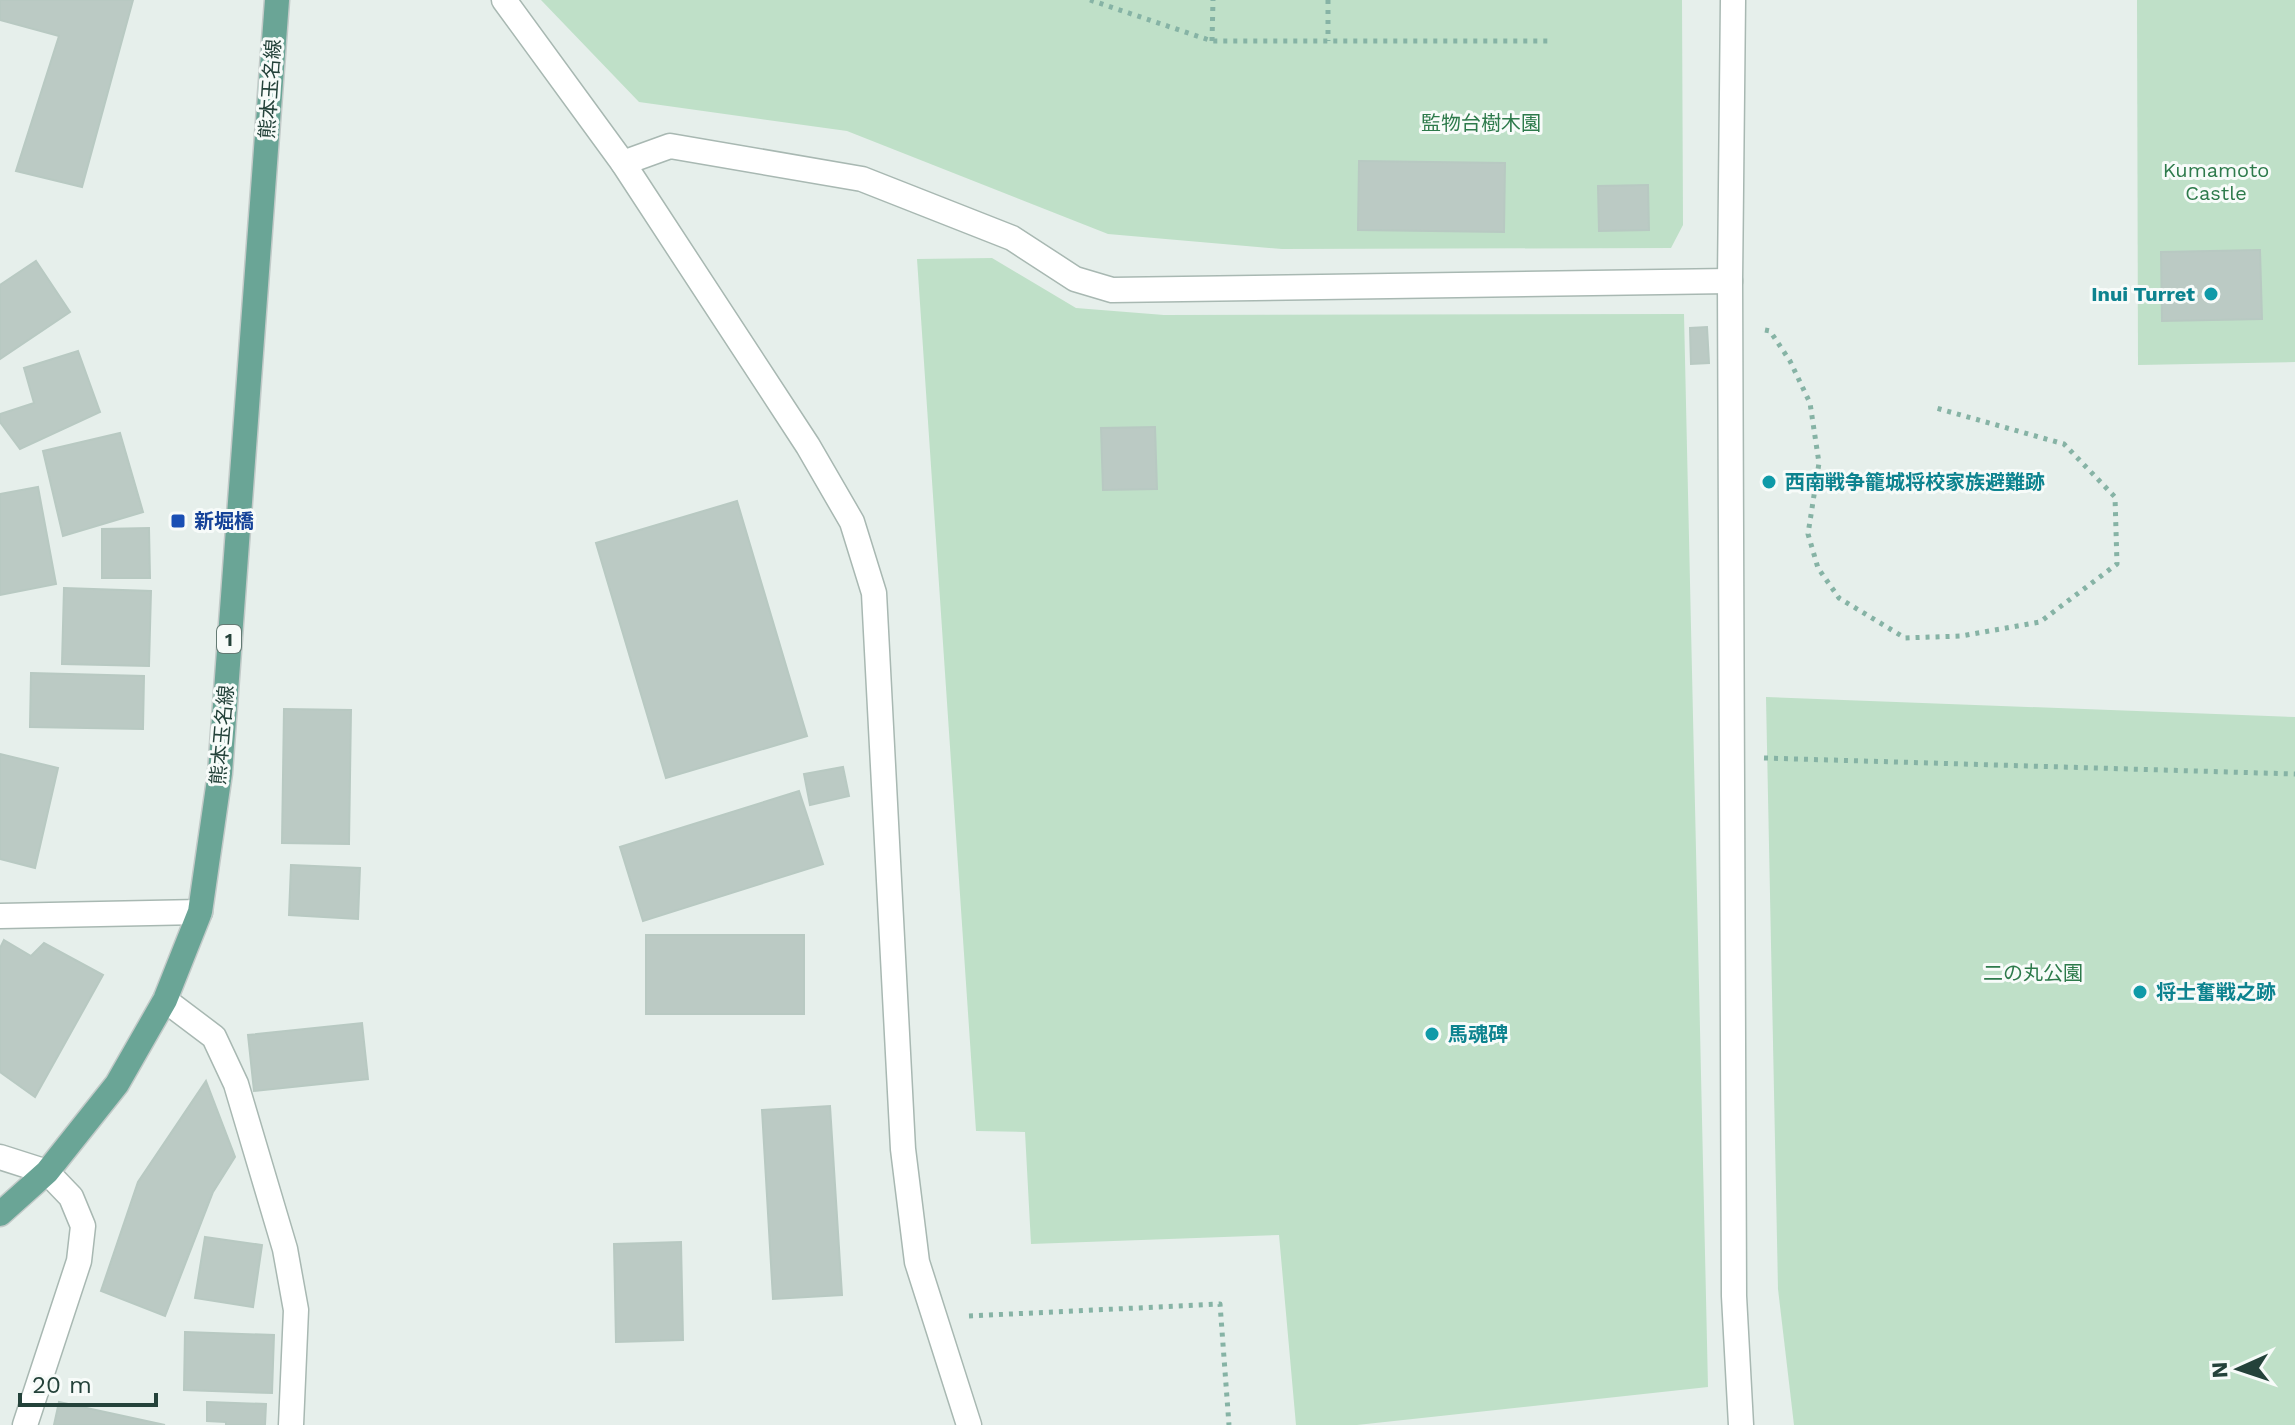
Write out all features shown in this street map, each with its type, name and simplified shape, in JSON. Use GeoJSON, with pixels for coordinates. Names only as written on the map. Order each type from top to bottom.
{"type":"FeatureCollection","features":[{"type":"Feature","properties":{"kind":"main road","name":"熊本玉名線"},"geometry":{"type":"LineString","coordinates":[[0,1214],[47,1172],[117,1084],[165,1000],[200,912],[220,773],[277,0]]}},
{"type":"Feature","properties":{"kind":"street"},"geometry":{"type":"LineString","coordinates":[[504,0],[623,163],[808,446],[852,522],[874,593],[903,1149],[917,1262],[969,1425]]}},
{"type":"Feature","properties":{"kind":"street"},"geometry":{"type":"LineString","coordinates":[[1733,0],[1730,281],[1734,1296],[1741,1425]]}},
{"type":"Feature","properties":{"kind":"street"},"geometry":{"type":"LineString","coordinates":[[623,163],[670,146],[862,179],[1012,238],[1075,279],[1112,290],[1730,281]]}},
{"type":"Feature","properties":{"kind":"street"},"geometry":{"type":"LineString","coordinates":[[0,916],[200,912]]}},
{"type":"Feature","properties":{"kind":"street"},"geometry":{"type":"LineString","coordinates":[[165,1000],[214,1037],[236,1084],[272,1204],[285,1249],[296,1310],[291,1425]]}},
{"type":"Feature","properties":{"kind":"street"},"geometry":{"type":"LineString","coordinates":[[0,1157],[47,1172],[71,1197],[83,1226],[79,1261],[25,1425]]}},
{"type":"Feature","properties":{"kind":"path"},"geometry":{"type":"LineString","coordinates":[[1090,0],[1212,41],[1549,41]]}},
{"type":"Feature","properties":{"kind":"path"},"geometry":{"type":"LineString","coordinates":[[1212,41],[1213,0]]}},
{"type":"Feature","properties":{"kind":"path"},"geometry":{"type":"LineString","coordinates":[[1328,0],[1328,41]]}},
{"type":"Feature","properties":{"kind":"path"},"geometry":{"type":"LineString","coordinates":[[1732,323],[1770,331],[1790,361],[1810,403],[1819,463],[1808,534],[1818,568],[1839,598],[1905,638],[1961,636],[2040,622],[2117,564],[2115,497],[2064,444],[1936,408]]}},
{"type":"Feature","properties":{"kind":"path"},"geometry":{"type":"LineString","coordinates":[[1733,758],[2295,774]]}},
{"type":"Feature","properties":{"kind":"path"},"geometry":{"type":"LineString","coordinates":[[936,1317],[1220,1304],[1229,1425]]}},
{"type":"Feature","properties":{"kind":"green space","name":"監物台樹木園"},"geometry":{"type":"Polygon","coordinates":[[[541,0],[1682,0],[1683,225],[1671,248],[1282,249],[1108,234],[847,131],[639,102],[541,0]]]}},
{"type":"Feature","properties":{"kind":"green space","name":"Kumamoto Castle"},"geometry":{"type":"Polygon","coordinates":[[[2137,0],[2295,0],[2295,362],[2138,365],[2137,0]]]}},
{"type":"Feature","properties":{"kind":"green space"},"geometry":{"type":"Polygon","coordinates":[[[992,258],[1076,308],[1164,315],[1684,314],[1708,1387],[1357,1425],[1296,1425],[1279,1235],[1031,1244],[1025,1132],[976,1131],[917,259],[992,258]]]}},
{"type":"Feature","properties":{"kind":"green space","name":"二の丸公園"},"geometry":{"type":"Polygon","coordinates":[[[1766,697],[2295,717],[2295,1425],[1794,1425],[1778,1289],[1766,697]]]}},
{"type":"Feature","properties":{"kind":"building"},"geometry":{"type":"Polygon","coordinates":[[[0,0],[133,0],[82,187],[16,171],[59,36],[0,20],[0,0]]]}},
{"type":"Feature","properties":{"kind":"building"},"geometry":{"type":"Polygon","coordinates":[[[1359,161],[1505,163],[1504,232],[1358,230],[1359,161]]]}},
{"type":"Feature","properties":{"kind":"building"},"geometry":{"type":"Polygon","coordinates":[[[1648,185],[1649,230],[1599,231],[1598,186],[1648,185]]]}},
{"type":"Feature","properties":{"kind":"building","name":"Inui Turret"},"geometry":{"type":"Polygon","coordinates":[[[2260,250],[2262,319],[2162,321],[2161,252],[2260,250]]]}},
{"type":"Feature","properties":{"kind":"building"},"geometry":{"type":"Polygon","coordinates":[[[36,261],[70,312],[0,359],[0,285],[36,261]]]}},
{"type":"Feature","properties":{"kind":"building"},"geometry":{"type":"Polygon","coordinates":[[[1707,327],[1709,363],[1691,364],[1690,328],[1707,327]]]}},
{"type":"Feature","properties":{"kind":"building"},"geometry":{"type":"Polygon","coordinates":[[[78,351],[100,412],[20,449],[0,422],[0,414],[34,403],[24,368],[78,351]]]}},
{"type":"Feature","properties":{"kind":"building"},"geometry":{"type":"Polygon","coordinates":[[[1155,427],[1157,489],[1103,490],[1101,428],[1155,427]]]}},
{"type":"Feature","properties":{"kind":"building"},"geometry":{"type":"Polygon","coordinates":[[[120,433],[143,512],[63,536],[43,451],[120,433]]]}},
{"type":"Feature","properties":{"kind":"building"},"geometry":{"type":"Polygon","coordinates":[[[38,487],[56,584],[0,595],[0,494],[38,487]]]}},
{"type":"Feature","properties":{"kind":"building"},"geometry":{"type":"Polygon","coordinates":[[[737,501],[807,736],[666,778],[596,543],[737,501]]]}},
{"type":"Feature","properties":{"kind":"building"},"geometry":{"type":"Polygon","coordinates":[[[149,528],[150,578],[102,578],[102,529],[149,528]]]}},
{"type":"Feature","properties":{"kind":"building"},"geometry":{"type":"Polygon","coordinates":[[[64,588],[151,591],[149,666],[62,664],[64,588]]]}},
{"type":"Feature","properties":{"kind":"building"},"geometry":{"type":"Polygon","coordinates":[[[31,673],[144,676],[143,729],[30,727],[31,673]]]}},
{"type":"Feature","properties":{"kind":"building"},"geometry":{"type":"Polygon","coordinates":[[[284,709],[351,710],[349,844],[282,843],[284,709]]]}},
{"type":"Feature","properties":{"kind":"building"},"geometry":{"type":"Polygon","coordinates":[[[0,754],[58,768],[35,868],[0,859],[0,754]]]}},
{"type":"Feature","properties":{"kind":"building"},"geometry":{"type":"Polygon","coordinates":[[[843,767],[849,796],[810,805],[804,774],[843,767]]]}},
{"type":"Feature","properties":{"kind":"building"},"geometry":{"type":"Polygon","coordinates":[[[799,791],[823,864],[643,921],[620,847],[799,791]]]}},
{"type":"Feature","properties":{"kind":"building"},"geometry":{"type":"Polygon","coordinates":[[[291,865],[360,868],[358,919],[289,915],[291,865]]]}},
{"type":"Feature","properties":{"kind":"building"},"geometry":{"type":"Polygon","coordinates":[[[646,935],[804,935],[804,1014],[646,1014],[646,935]]]}},
{"type":"Feature","properties":{"kind":"building"},"geometry":{"type":"Polygon","coordinates":[[[4,940],[31,956],[44,943],[103,975],[35,1097],[0,1072],[0,948],[4,940]]]}},
{"type":"Feature","properties":{"kind":"building"},"geometry":{"type":"Polygon","coordinates":[[[362,1023],[368,1079],[254,1091],[248,1035],[362,1023]]]}},
{"type":"Feature","properties":{"kind":"building"},"geometry":{"type":"Polygon","coordinates":[[[206,1081],[235,1157],[213,1192],[165,1316],[101,1291],[138,1182],[206,1081]]]}},
{"type":"Feature","properties":{"kind":"building"},"geometry":{"type":"Polygon","coordinates":[[[830,1106],[842,1295],[773,1299],[762,1110],[830,1106]]]}},
{"type":"Feature","properties":{"kind":"building"},"geometry":{"type":"Polygon","coordinates":[[[205,1237],[262,1245],[253,1307],[195,1298],[205,1237]]]}},
{"type":"Feature","properties":{"kind":"building"},"geometry":{"type":"Polygon","coordinates":[[[681,1242],[683,1340],[616,1342],[614,1244],[681,1242]]]}},
{"type":"Feature","properties":{"kind":"building"},"geometry":{"type":"Polygon","coordinates":[[[185,1332],[274,1335],[272,1393],[184,1390],[185,1332]]]}},
{"type":"Feature","properties":{"kind":"building"},"geometry":{"type":"Polygon","coordinates":[[[59,1402],[165,1425],[54,1425],[59,1402]]]}},
{"type":"Feature","properties":{"kind":"building"},"geometry":{"type":"Polygon","coordinates":[[[207,1402],[266,1404],[265,1425],[226,1425],[226,1422],[207,1421],[207,1402]]]}},
{"type":"Feature","properties":{"kind":"place","name":"Inui Turret"},"geometry":{"type":"Point","coordinates":[2211,294]}},
{"type":"Feature","properties":{"kind":"place","name":"西南戦争籠城将校家族避難跡"},"geometry":{"type":"Point","coordinates":[1769,482]}},
{"type":"Feature","properties":{"kind":"place","name":"新堀橋"},"geometry":{"type":"Point","coordinates":[178,521]}},
{"type":"Feature","properties":{"kind":"place","name":"将士奮戦之跡"},"geometry":{"type":"Point","coordinates":[2140,992]}},
{"type":"Feature","properties":{"kind":"place","name":"馬魂碑"},"geometry":{"type":"Point","coordinates":[1432,1034]}}]}
